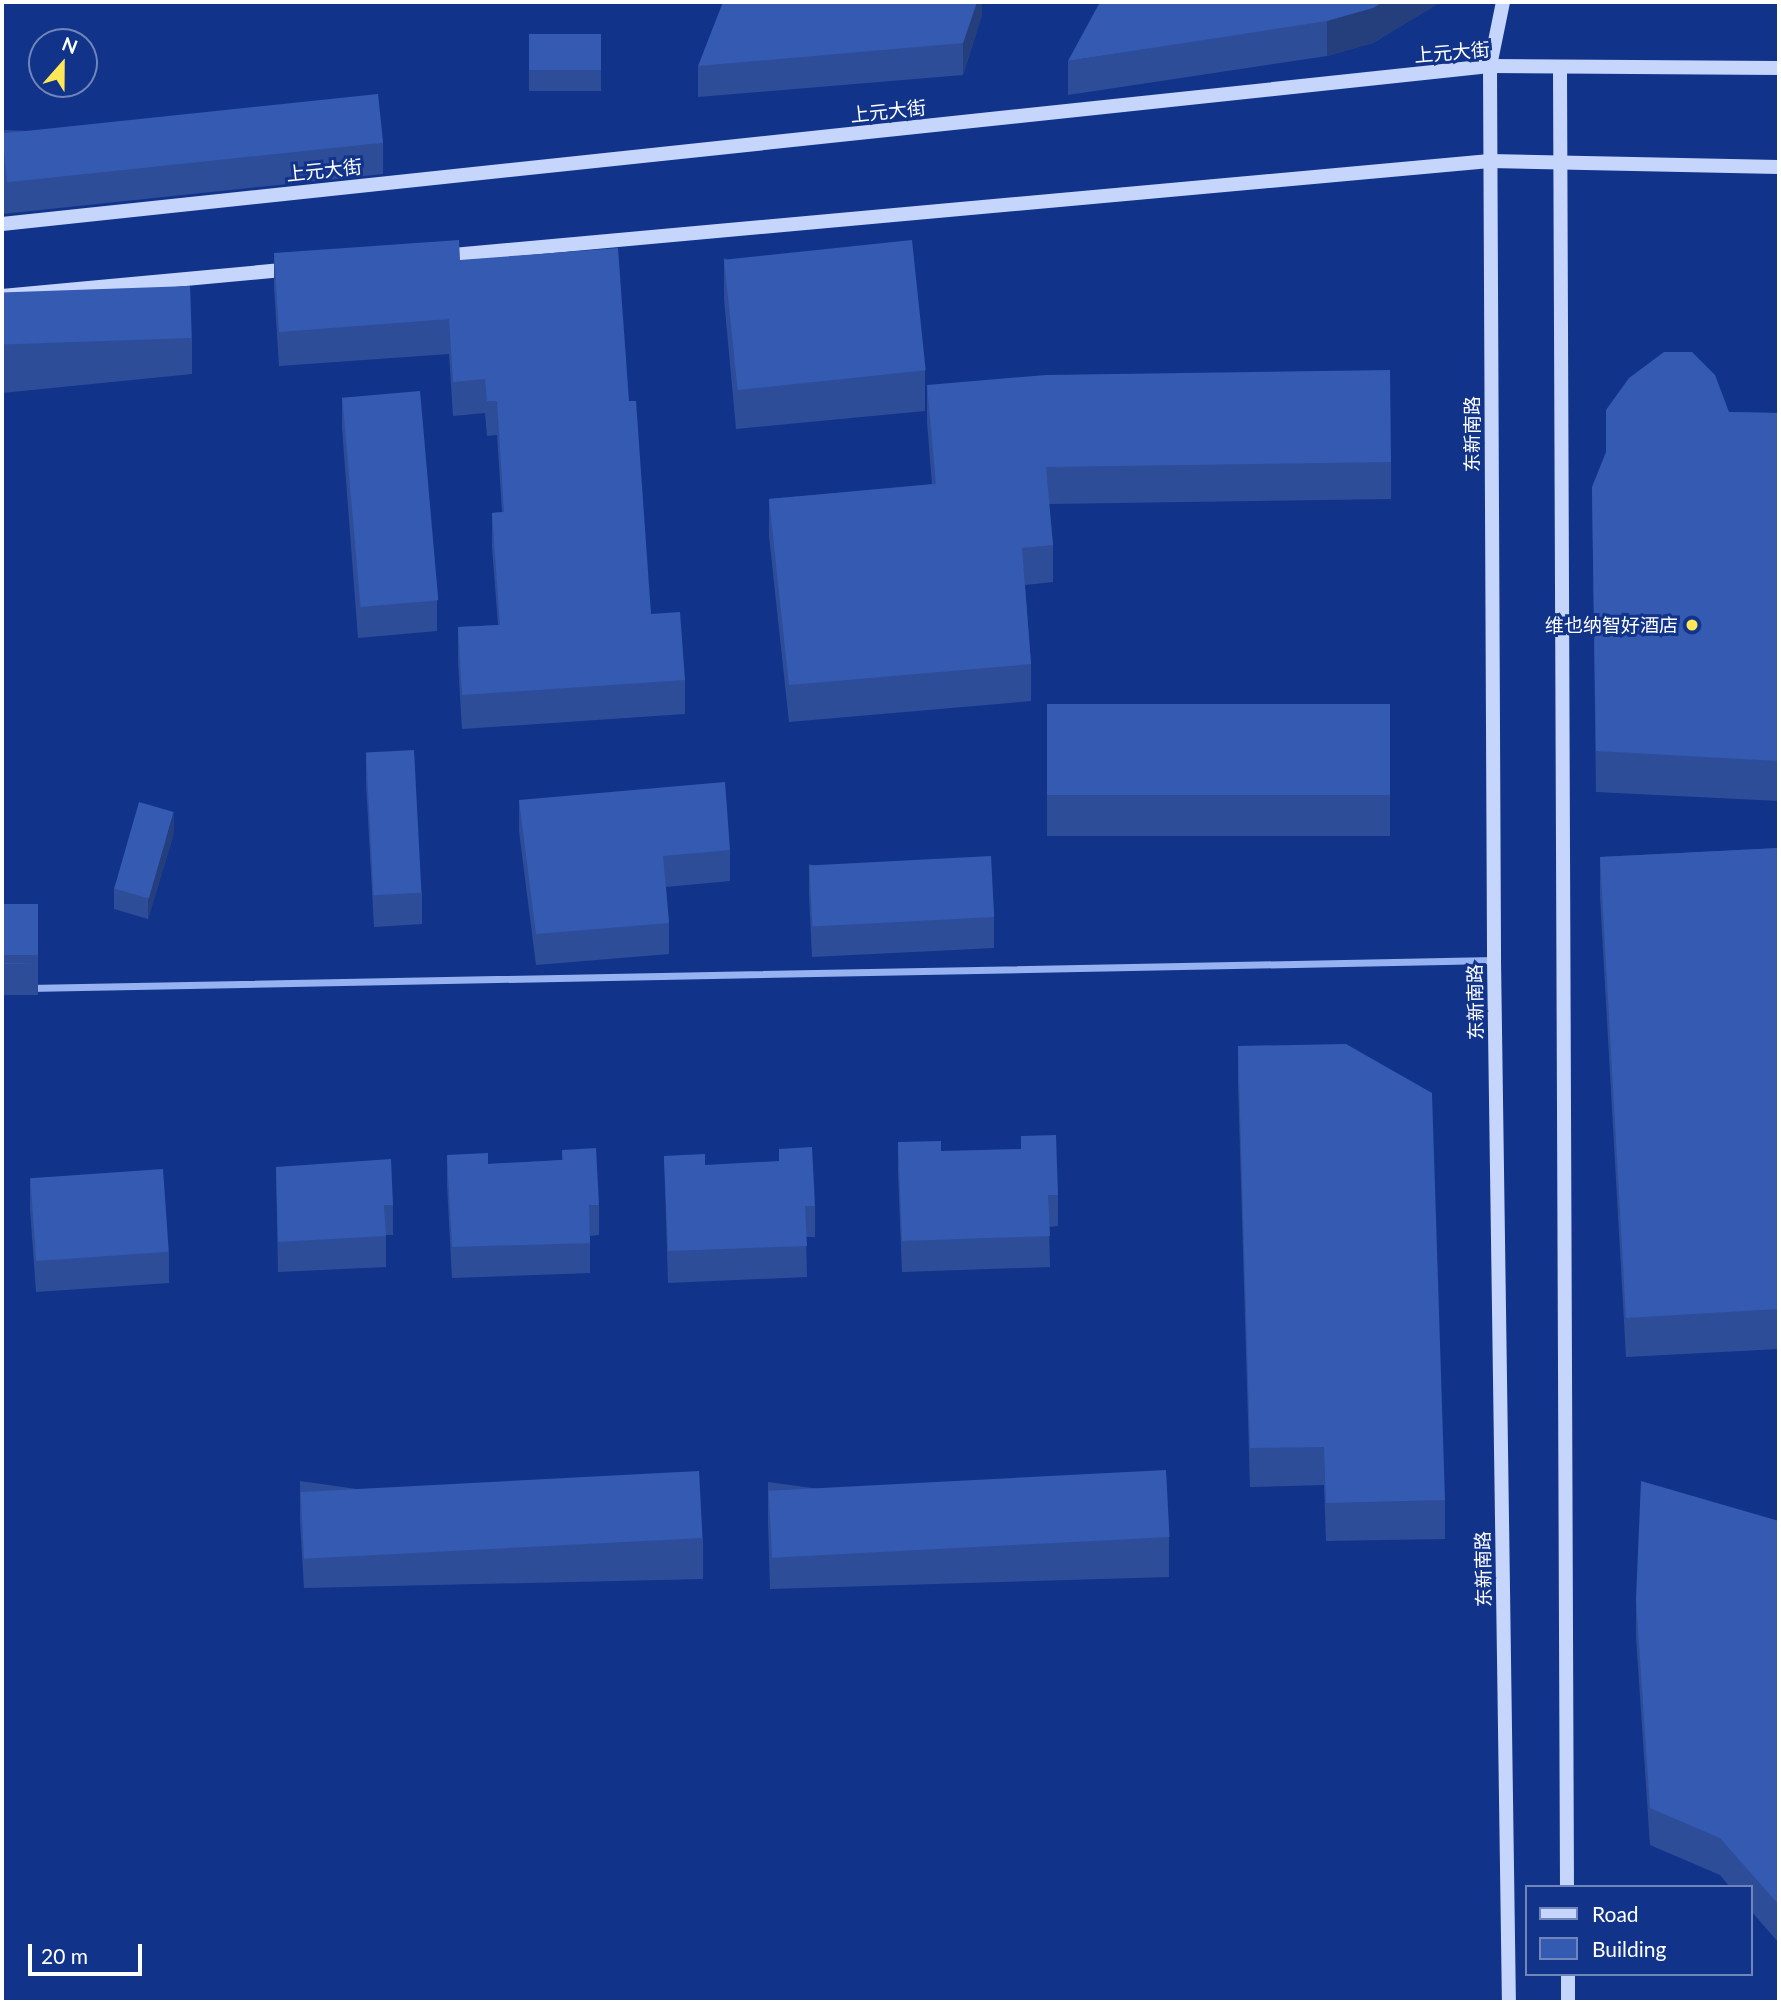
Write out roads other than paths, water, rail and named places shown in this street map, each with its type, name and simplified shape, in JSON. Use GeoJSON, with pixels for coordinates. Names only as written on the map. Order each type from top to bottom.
{"type":"FeatureCollection","features":[{"type":"Feature","properties":{"kind":"main road","name":"东新南路"},"geometry":{"type":"LineString","coordinates":[[1503,2],[1490,66],[1490,161],[1494,960],[1509,2002]]}},
{"type":"Feature","properties":{"kind":"main road","name":"上元大街"},"geometry":{"type":"LineString","coordinates":[[2,224],[1490,66],[1779,68]]}},
{"type":"Feature","properties":{"kind":"main road"},"geometry":{"type":"LineString","coordinates":[[1560,66],[1558,162],[1567,1885]]}},
{"type":"Feature","properties":{"kind":"main road"},"geometry":{"type":"LineString","coordinates":[[419,258],[1490,161],[1779,167]]}},
{"type":"Feature","properties":{"kind":"main road"},"geometry":{"type":"LineString","coordinates":[[2,296],[308,268]]}},
{"type":"Feature","properties":{"kind":"main road"},"geometry":{"type":"LineString","coordinates":[[1568,1976],[1568,2002]]}},
{"type":"Feature","properties":{"kind":"street"},"geometry":{"type":"LineString","coordinates":[[15,988],[1494,960]]}},
{"type":"Feature","properties":{"kind":"place","name":"维也纳智好酒店"},"geometry":{"type":"Point","coordinates":[1692,625]}}]}
